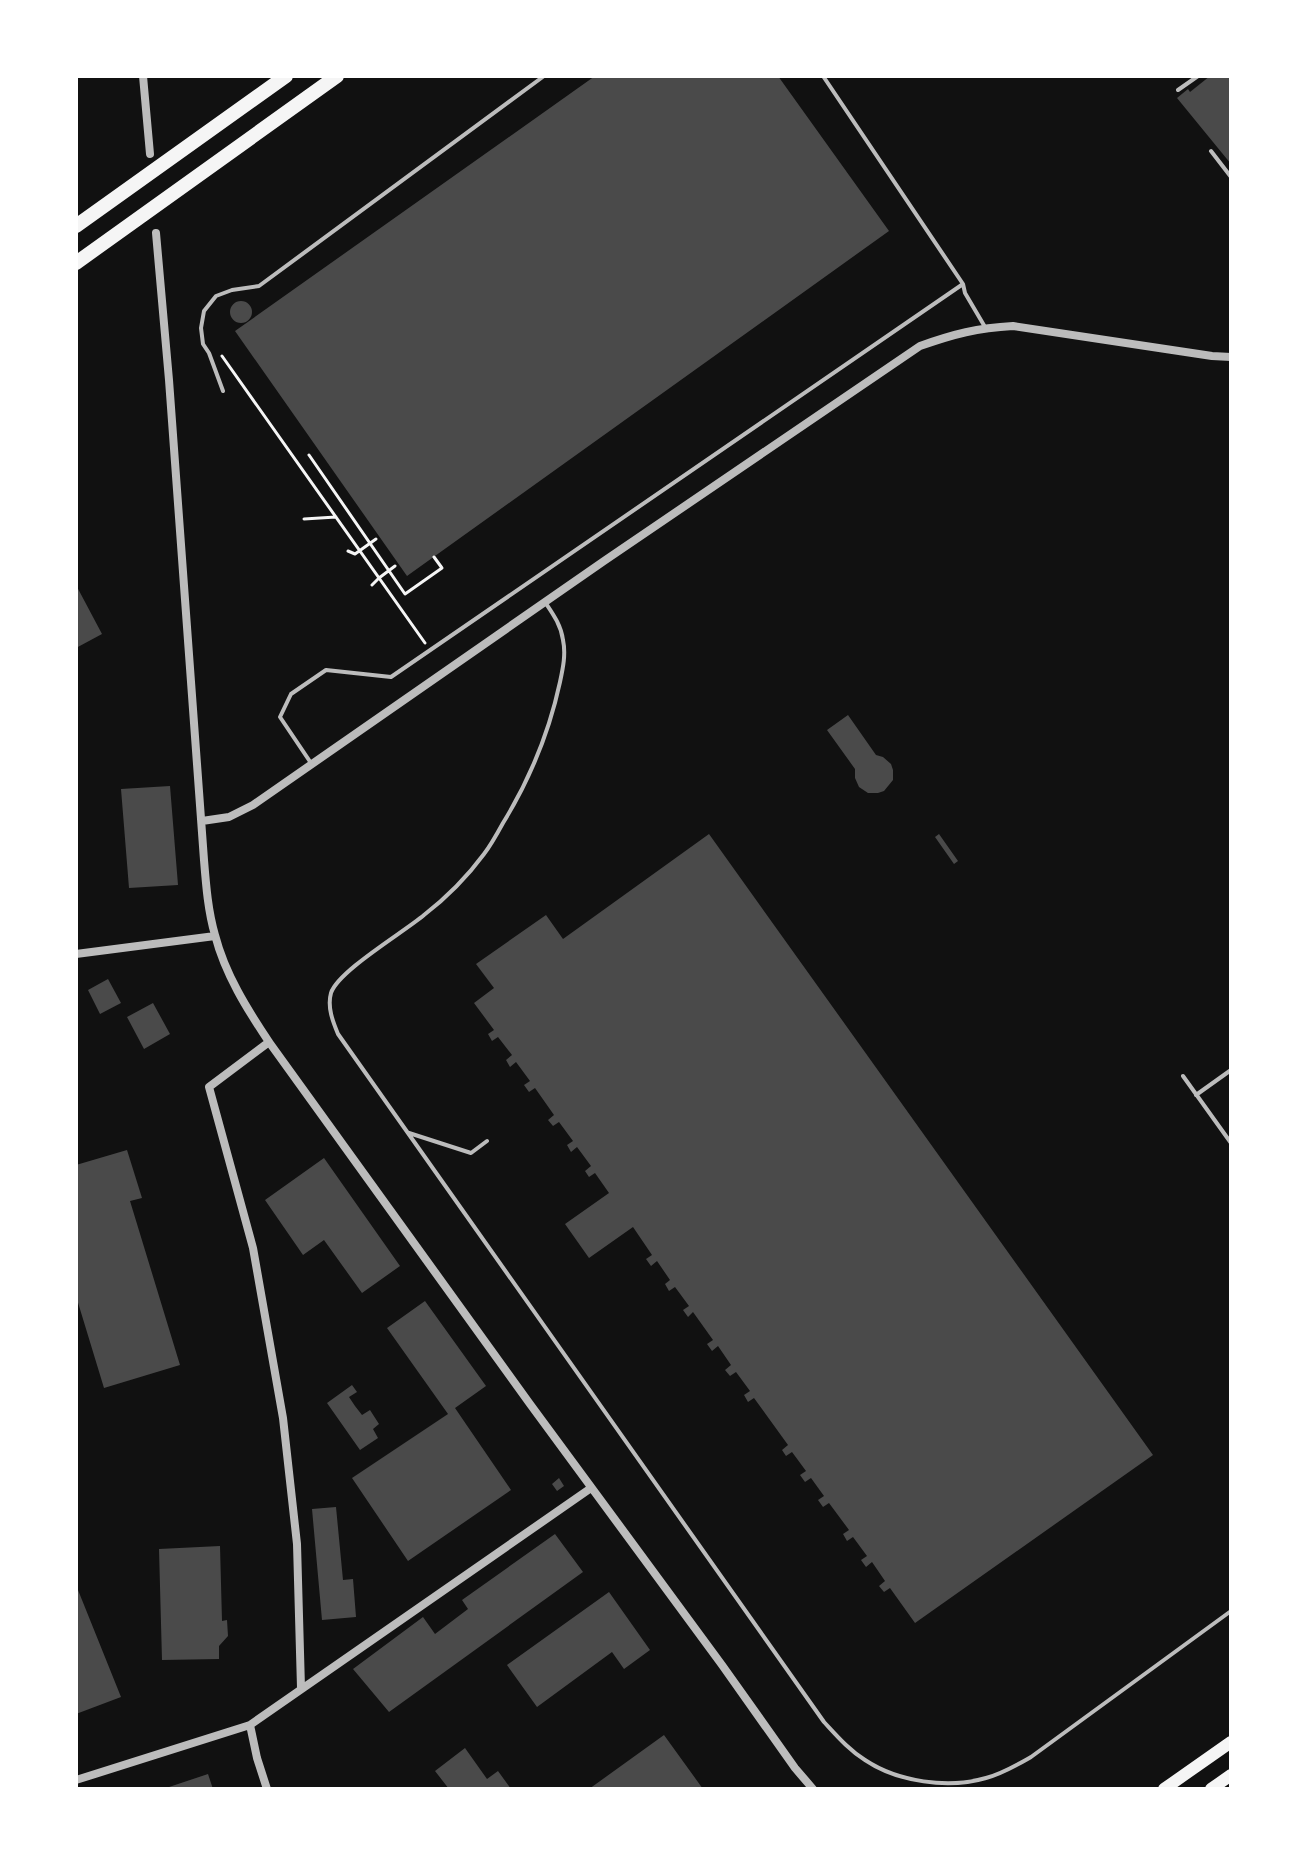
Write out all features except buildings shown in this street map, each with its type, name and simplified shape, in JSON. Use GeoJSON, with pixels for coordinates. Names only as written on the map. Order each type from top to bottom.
{"type":"FeatureCollection","features":[{"type":"Feature","properties":{"kind":"highway"},"geometry":{"type":"LineString","coordinates":[[76,226],[286,76]]}},
{"type":"Feature","properties":{"kind":"highway"},"geometry":{"type":"LineString","coordinates":[[76,263],[337,76]]}},
{"type":"Feature","properties":{"kind":"main road"},"geometry":{"type":"LineString","coordinates":[[1164,1789],[1231,1742]]}},
{"type":"Feature","properties":{"kind":"main road"},"geometry":{"type":"LineString","coordinates":[[1211,1789],[1231,1775]]}},
{"type":"Feature","properties":{"kind":"street"},"geometry":{"type":"LineString","coordinates":[[143,76],[150,154]]}},
{"type":"Feature","properties":{"kind":"street"},"geometry":{"type":"LineString","coordinates":[[156,233],[208,899],[215,936],[233,982],[269,1042],[813,1789]]}},
{"type":"Feature","properties":{"kind":"street"},"geometry":{"type":"LineString","coordinates":[[202,821],[217,820],[241,811],[920,346],[985,327],[1013,326],[1231,357]]}},
{"type":"Feature","properties":{"kind":"street"},"geometry":{"type":"LineString","coordinates":[[76,954],[215,936]]}},
{"type":"Feature","properties":{"kind":"street"},"geometry":{"type":"LineString","coordinates":[[269,1042],[209,1087],[253,1248],[283,1418],[297,1544],[301,1688]]}},
{"type":"Feature","properties":{"kind":"street"},"geometry":{"type":"LineString","coordinates":[[76,1780],[250,1725],[591,1488]]}},
{"type":"Feature","properties":{"kind":"street"},"geometry":{"type":"LineString","coordinates":[[250,1725],[267,1789]]}},
{"type":"Feature","properties":{"kind":"lane"},"geometry":{"type":"LineString","coordinates":[[223,391],[203,344],[201,328],[204,311],[216,296],[259,286],[544,76]]}},
{"type":"Feature","properties":{"kind":"lane"},"geometry":{"type":"LineString","coordinates":[[823,76],[963,284],[985,327]]}},
{"type":"Feature","properties":{"kind":"lane"},"geometry":{"type":"LineString","coordinates":[[1178,90],[1198,76]]}},
{"type":"Feature","properties":{"kind":"lane"},"geometry":{"type":"LineString","coordinates":[[1211,151],[1231,177]]}},
{"type":"Feature","properties":{"kind":"lane"},"geometry":{"type":"LineString","coordinates":[[312,764],[280,717],[291,694],[326,670],[391,677],[963,284]]}},
{"type":"Feature","properties":{"kind":"lane"},"geometry":{"type":"LineString","coordinates":[[545,602],[559,623],[565,654],[563,669],[553,713],[517,801],[485,854],[457,885],[424,915],[343,976],[331,993],[330,1015],[338,1034],[824,1722],[845,1745],[867,1762],[892,1774],[919,1781],[952,1783],[984,1779],[1031,1757],[1231,1611]]}},
{"type":"Feature","properties":{"kind":"lane"},"geometry":{"type":"LineString","coordinates":[[1196,1095],[1231,1070]]}},
{"type":"Feature","properties":{"kind":"lane"},"geometry":{"type":"LineString","coordinates":[[1183,1076],[1231,1143]]}},
{"type":"Feature","properties":{"kind":"lane"},"geometry":{"type":"LineString","coordinates":[[407,1132],[471,1153],[487,1141]]}},
{"type":"Feature","properties":{"kind":"path"},"geometry":{"type":"LineString","coordinates":[[222,356],[430,650]]}},
{"type":"Feature","properties":{"kind":"path"},"geometry":{"type":"LineString","coordinates":[[309,455],[405,594],[442,568],[434,557]]}},
{"type":"Feature","properties":{"kind":"path"},"geometry":{"type":"LineString","coordinates":[[304,519],[336,517]]}},
{"type":"Feature","properties":{"kind":"path"},"geometry":{"type":"LineString","coordinates":[[348,551],[355,554],[376,539]]}},
{"type":"Feature","properties":{"kind":"path"},"geometry":{"type":"LineString","coordinates":[[372,585],[395,566]]}}]}
